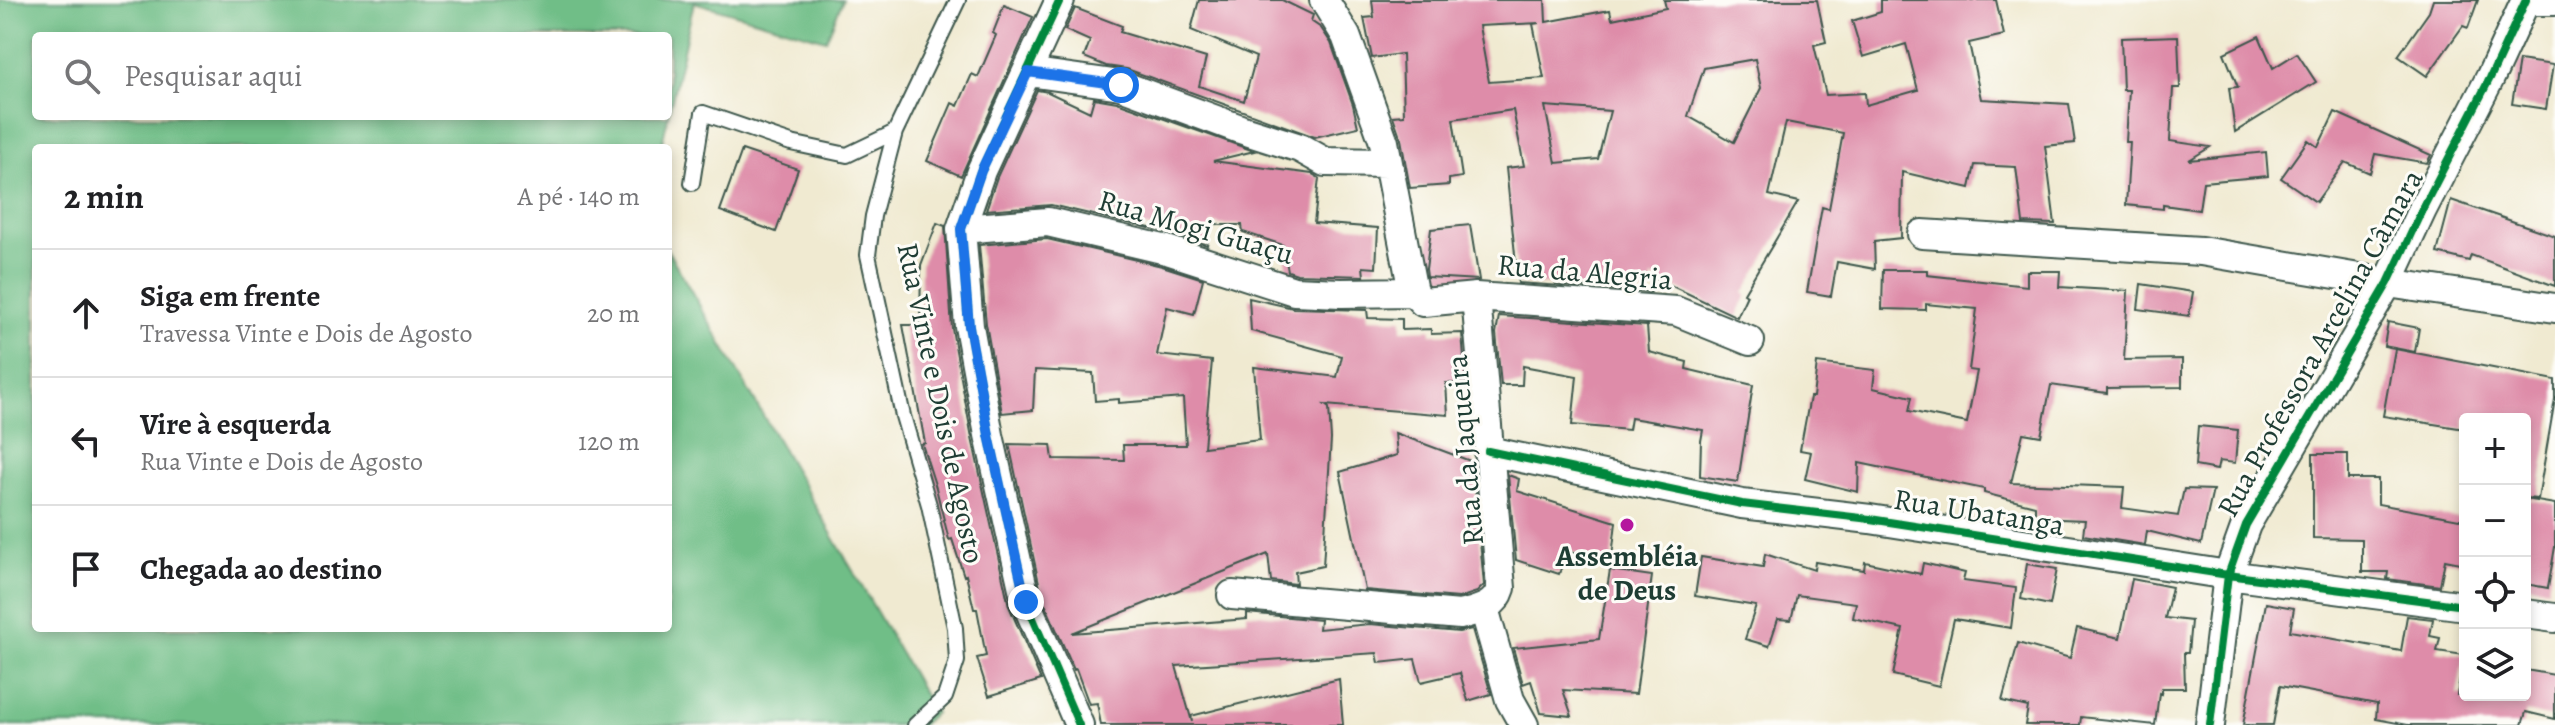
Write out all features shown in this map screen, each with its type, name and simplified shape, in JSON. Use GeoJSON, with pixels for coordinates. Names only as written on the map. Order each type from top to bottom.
{"type":"FeatureCollection","features":[{"type":"Feature","properties":{"kind":"street","name":"Rua Vinte e Dois de Agosto"},"geometry":{"type":"LineString","coordinates":[[1060,0],[981,171],[961,229],[969,326],[989,435],[1026,602],[1079,725]]}},
{"type":"Feature","properties":{"kind":"street"},"geometry":{"type":"LineString","coordinates":[[1324,0],[1346,36],[1384,142],[1413,292]]}},
{"type":"Feature","properties":{"kind":"street"},"geometry":{"type":"LineString","coordinates":[[2526,0],[2555,1]]}},
{"type":"Feature","properties":{"kind":"street","name":"Rua Professora Arcelina Câmara"},"geometry":{"type":"LineString","coordinates":[[2210,725],[2228,575],[2246,525],[2388,283],[2526,0]]}},
{"type":"Feature","properties":{"kind":"street"},"geometry":{"type":"LineString","coordinates":[[1028,72],[1121,85],[1300,148],[1325,162],[1388,163]]}},
{"type":"Feature","properties":{"kind":"street","name":"Rua Mogi Guaçu"},"geometry":{"type":"LineString","coordinates":[[961,229],[1048,222],[1167,250],[1294,291],[1413,292]]}},
{"type":"Feature","properties":{"kind":"street"},"geometry":{"type":"LineString","coordinates":[[1922,234],[2201,251],[2555,308]]}},
{"type":"Feature","properties":{"kind":"street","name":"Rua da Alegria"},"geometry":{"type":"LineString","coordinates":[[1413,292],[1423,302],[1476,297],[1676,311],[1750,341]]}},
{"type":"Feature","properties":{"kind":"street","name":"Rua da Jaqueira"},"geometry":{"type":"LineString","coordinates":[[1476,297],[1501,588],[1491,603],[1510,700],[1524,725]]}},
{"type":"Feature","properties":{"kind":"street","name":"Rua Ubatanga"},"geometry":{"type":"LineString","coordinates":[[1488,451],[1742,504],[1870,519],[2228,575],[2459,605]]}},
{"type":"Feature","properties":{"kind":"street"},"geometry":{"type":"LineString","coordinates":[[1232,595],[1460,615],[1491,603]]}},
{"type":"Feature","properties":{"kind":"street"},"geometry":{"type":"LineString","coordinates":[[2531,615],[2555,618]]}},
{"type":"Feature","properties":{"kind":"lane","name":"Rua Vinte e Dois de Agosto"},"geometry":{"type":"LineString","coordinates":[[915,725],[945,697],[957,661],[955,628],[929,505],[903,416],[868,255],[873,216],[895,132],[958,0]]}},
{"type":"Feature","properties":{"kind":"lane"},"geometry":{"type":"LineString","coordinates":[[692,183],[703,113],[791,143],[847,155],[895,132]]}},
{"type":"Feature","properties":{"kind":"green space"},"geometry":{"type":"Polygon","coordinates":[[[0,0],[843,0],[826,40],[694,2],[672,99],[672,32],[32,32],[32,120],[667,120],[662,144],[32,144],[32,632],[672,632],[672,258],[935,713],[921,725],[0,725],[0,0]]]}},
{"type":"Feature","properties":{"kind":"building"},"geometry":{"type":"Polygon","coordinates":[[[1199,0],[1282,0],[1313,15],[1311,21],[1321,28],[1331,43],[1358,127],[1315,137],[1127,69],[1106,66],[1084,57],[1090,41],[1065,30],[1075,8],[1122,26],[1120,32],[1206,58],[1199,86],[1244,101],[1256,57],[1191,30],[1199,0]]]}},
{"type":"Feature","properties":{"kind":"building"},"geometry":{"type":"Polygon","coordinates":[[[1372,0],[1545,0],[1546,22],[1610,10],[1612,19],[1666,8],[1664,0],[1817,0],[1826,42],[1814,45],[1826,95],[1865,93],[1866,105],[1918,90],[1906,44],[1863,57],[1852,21],[1881,12],[1881,0],[1996,0],[2004,35],[1969,43],[1981,99],[2069,104],[2075,143],[2045,146],[2055,224],[2023,223],[2016,167],[1975,165],[1970,188],[1902,172],[1901,238],[1874,241],[1875,269],[1837,262],[1831,296],[1807,292],[1822,207],[1829,209],[1843,133],[1786,122],[1769,195],[1798,202],[1744,293],[1747,295],[1737,317],[1652,277],[1651,292],[1518,283],[1506,168],[1524,166],[1513,110],[1453,119],[1462,177],[1449,179],[1449,185],[1410,188],[1401,139],[1393,116],[1404,115],[1402,54],[1372,58],[1364,18],[1374,17],[1372,0]],[[1539,23],[1479,26],[1489,82],[1544,78],[1533,24],[1539,23]],[[1755,59],[1704,68],[1688,116],[1734,142],[1761,88],[1755,59]],[[1545,106],[1556,163],[1598,159],[1610,111],[1545,106]]]}},
{"type":"Feature","properties":{"kind":"building"},"geometry":{"type":"Polygon","coordinates":[[[2433,0],[2478,0],[2468,28],[2463,26],[2427,76],[2398,56],[2429,12],[2433,0]]]}},
{"type":"Feature","properties":{"kind":"building"},"geometry":{"type":"Polygon","coordinates":[[[1004,5],[1033,17],[961,176],[927,161],[952,103],[958,106],[972,74],[978,77],[996,35],[993,33],[1004,5]]]}},
{"type":"Feature","properties":{"kind":"building"},"geometry":{"type":"Polygon","coordinates":[[[2178,36],[2180,88],[2173,88],[2170,141],[2210,147],[2189,160],[2266,152],[2268,176],[2203,182],[2199,210],[2163,205],[2163,209],[2126,205],[2129,90],[2123,90],[2121,38],[2178,36]]]}},
{"type":"Feature","properties":{"kind":"building"},"geometry":{"type":"Polygon","coordinates":[[[2259,36],[2273,68],[2297,53],[2316,82],[2235,132],[2229,88],[2238,87],[2224,53],[2259,36]]]}},
{"type":"Feature","properties":{"kind":"building"},"geometry":{"type":"Polygon","coordinates":[[[2519,60],[2553,65],[2546,109],[2512,104],[2519,60]]]}},
{"type":"Feature","properties":{"kind":"building"},"geometry":{"type":"Polygon","coordinates":[[[1037,90],[1090,112],[1094,98],[1117,102],[1254,151],[1213,161],[1312,174],[1319,178],[1314,223],[1378,228],[1376,268],[1363,267],[1364,276],[1297,274],[1288,271],[1283,245],[1243,232],[1242,225],[1212,222],[1207,245],[1171,233],[1051,205],[986,210],[997,177],[1037,90]]]}},
{"type":"Feature","properties":{"kind":"building"},"geometry":{"type":"Polygon","coordinates":[[[2335,112],[2431,155],[2427,163],[2375,154],[2370,173],[2345,162],[2316,202],[2281,178],[2308,140],[2318,147],[2335,112]]]}},
{"type":"Feature","properties":{"kind":"building"},"geometry":{"type":"Polygon","coordinates":[[[742,150],[798,169],[776,232],[720,211],[742,150]]]}},
{"type":"Feature","properties":{"kind":"building"},"geometry":{"type":"Polygon","coordinates":[[[2451,200],[2555,236],[2555,286],[2471,255],[2469,261],[2437,253],[2451,200]]]}},
{"type":"Feature","properties":{"kind":"building"},"geometry":{"type":"Polygon","coordinates":[[[937,223],[945,226],[952,329],[1009,606],[1041,680],[989,696],[977,658],[986,656],[977,609],[974,609],[966,575],[952,539],[949,540],[922,444],[925,443],[903,325],[920,325],[921,265],[937,223]]]}},
{"type":"Feature","properties":{"kind":"building"},"geometry":{"type":"Polygon","coordinates":[[[1470,225],[1479,280],[1427,277],[1431,229],[1470,225]]]}},
{"type":"Feature","properties":{"kind":"building"},"geometry":{"type":"Polygon","coordinates":[[[1047,239],[1162,266],[1203,279],[1194,314],[1167,307],[1157,355],[1212,361],[1204,447],[1260,440],[1254,367],[1337,377],[1342,356],[1251,331],[1249,298],[1293,308],[1367,310],[1368,318],[1402,319],[1402,330],[1431,329],[1431,334],[1462,333],[1466,384],[1446,383],[1448,415],[1325,405],[1329,408],[1331,439],[1323,566],[1295,572],[1296,584],[1271,581],[1268,554],[1072,633],[1247,619],[1247,613],[1320,620],[1319,629],[1370,624],[1459,632],[1472,629],[1491,694],[1468,701],[1460,673],[1421,682],[1415,659],[1379,663],[1377,653],[1176,666],[1192,722],[1191,716],[1339,679],[1343,725],[1101,725],[1097,703],[1089,704],[1042,597],[1009,444],[1051,445],[1053,459],[1124,460],[1123,445],[1186,445],[1183,398],[1119,403],[1119,399],[1095,401],[1093,373],[1035,370],[1033,410],[1002,413],[986,324],[979,245],[1047,239]]]}},
{"type":"Feature","properties":{"kind":"building"},"geometry":{"type":"Polygon","coordinates":[[[1883,270],[1927,270],[1927,275],[2027,286],[2027,271],[2060,271],[2059,287],[2128,291],[2124,360],[2182,359],[2182,387],[2107,388],[2107,393],[2051,385],[2041,436],[2023,433],[2011,483],[2124,487],[2122,508],[2178,516],[2184,489],[2213,490],[2201,544],[2147,531],[2145,545],[2083,535],[2085,520],[2035,518],[2035,506],[1984,493],[1984,489],[1859,463],[1858,492],[1805,479],[1811,452],[1800,450],[1810,397],[1813,397],[1817,363],[1875,370],[1873,388],[1912,397],[1909,411],[1967,423],[1977,371],[1969,370],[1977,309],[1926,304],[1926,310],[1882,309],[1883,270]]]}},
{"type":"Feature","properties":{"kind":"building"},"geometry":{"type":"Polygon","coordinates":[[[2141,284],[2193,292],[2189,316],[2138,309],[2141,284]]]}},
{"type":"Feature","properties":{"kind":"building"},"geometry":{"type":"Polygon","coordinates":[[[1499,316],[1647,326],[1649,352],[1687,362],[1686,369],[1753,385],[1738,482],[1700,476],[1703,430],[1631,418],[1629,430],[1572,425],[1577,376],[1523,366],[1522,385],[1501,385],[1496,333],[1499,316]]]}},
{"type":"Feature","properties":{"kind":"building"},"geometry":{"type":"Polygon","coordinates":[[[2388,322],[2419,328],[2415,352],[2384,346],[2388,322]]]}},
{"type":"Feature","properties":{"kind":"building"},"geometry":{"type":"Polygon","coordinates":[[[2395,349],[2555,380],[2555,399],[2538,499],[2531,498],[2531,413],[2459,413],[2459,428],[2383,416],[2395,349]]]}},
{"type":"Feature","properties":{"kind":"building"},"geometry":{"type":"Polygon","coordinates":[[[2198,426],[2238,430],[2235,463],[2219,461],[2217,470],[2195,466],[2198,426]]]}},
{"type":"Feature","properties":{"kind":"building"},"geometry":{"type":"Polygon","coordinates":[[[1395,433],[1473,462],[1484,585],[1477,592],[1459,598],[1365,590],[1340,472],[1397,455],[1395,433]]]}},
{"type":"Feature","properties":{"kind":"building"},"geometry":{"type":"Polygon","coordinates":[[[2313,454],[2348,454],[2348,479],[2378,479],[2378,504],[2459,519],[2459,563],[2445,560],[2440,586],[2387,579],[2388,572],[2362,572],[2362,539],[2313,538],[2313,454]]]}},
{"type":"Feature","properties":{"kind":"building"},"geometry":{"type":"Polygon","coordinates":[[[1508,475],[1519,479],[1517,491],[1616,522],[1611,565],[1567,551],[1559,574],[1516,560],[1508,475]]]}},
{"type":"Feature","properties":{"kind":"building"},"geometry":{"type":"Polygon","coordinates":[[[2531,500],[2555,504],[2555,547],[2548,588],[2531,585],[2531,500]]]}},
{"type":"Feature","properties":{"kind":"building"},"geometry":{"type":"Polygon","coordinates":[[[1765,554],[1814,570],[1815,562],[1864,570],[1865,562],[1921,574],[1923,563],[1965,573],[1963,581],[2016,588],[2011,628],[1954,619],[1939,686],[1893,675],[1903,629],[1853,618],[1856,603],[1797,595],[1791,620],[1778,619],[1769,646],[1745,639],[1756,606],[1695,596],[1701,557],[1763,567],[1765,554]]]}},
{"type":"Feature","properties":{"kind":"building"},"geometry":{"type":"Polygon","coordinates":[[[2027,564],[2057,569],[2050,605],[2021,599],[2027,564]]]}},
{"type":"Feature","properties":{"kind":"building"},"geometry":{"type":"Polygon","coordinates":[[[1610,570],[1652,576],[1636,694],[1563,690],[1572,716],[1541,713],[1531,681],[1523,684],[1513,648],[1599,639],[1610,570]]]}},
{"type":"Feature","properties":{"kind":"building"},"geometry":{"type":"Polygon","coordinates":[[[2132,579],[2172,587],[2165,618],[2191,621],[2188,653],[2184,653],[2185,688],[2162,688],[2155,725],[2081,717],[2080,725],[2025,725],[2028,707],[2002,701],[2018,643],[2070,658],[2077,628],[2120,638],[2132,579]]]}},
{"type":"Feature","properties":{"kind":"building"},"geometry":{"type":"Polygon","coordinates":[[[2266,603],[2294,608],[2290,631],[2401,651],[2407,616],[2433,619],[2430,636],[2440,638],[2437,651],[2459,654],[2459,701],[2531,701],[2531,671],[2555,675],[2555,719],[2526,712],[2522,725],[2408,725],[2376,719],[2377,704],[2280,686],[2273,725],[2243,725],[2266,603]]]}},
{"type":"Feature","properties":{"kind":"cycle path"},"geometry":{"type":"LineString","coordinates":[[1060,0],[981,171],[961,229],[969,326],[989,435],[1026,602],[1079,725]]}},
{"type":"Feature","properties":{"kind":"cycle path"},"geometry":{"type":"LineString","coordinates":[[2210,725],[2228,575],[2246,525],[2388,283],[2526,0]]}},
{"type":"Feature","properties":{"kind":"cycle path"},"geometry":{"type":"LineString","coordinates":[[1488,451],[1742,504],[1870,519],[2228,575],[2459,605]]}},
{"type":"Feature","properties":{"kind":"place","name":"Assembléia de Deus"},"geometry":{"type":"Point","coordinates":[1627,525]}},
{"type":"Feature","properties":{"kind":"route"},"geometry":{"type":"LineString","coordinates":[[1026,602],[989,435],[969,326],[961,229],[981,171],[1028,72],[1121,85]]}}]}
